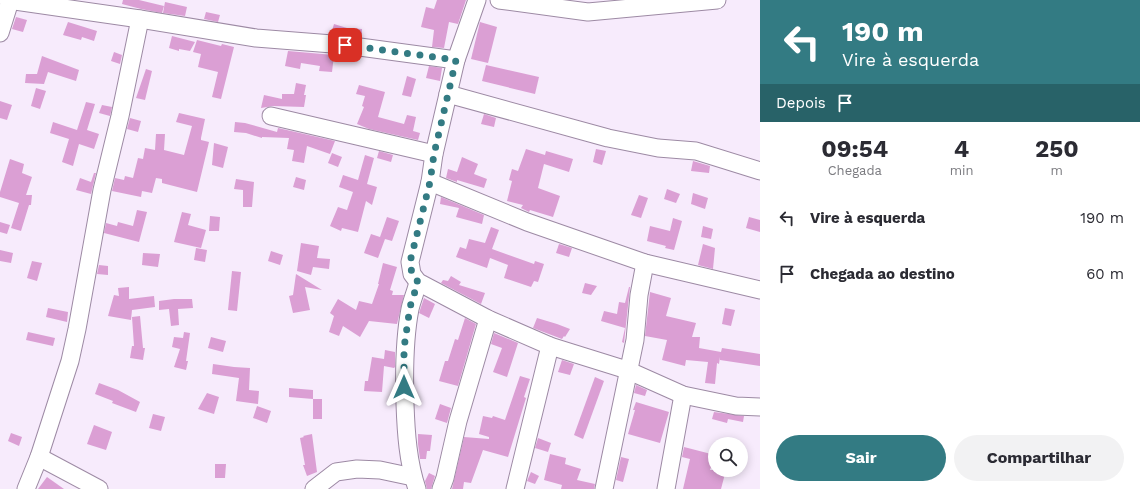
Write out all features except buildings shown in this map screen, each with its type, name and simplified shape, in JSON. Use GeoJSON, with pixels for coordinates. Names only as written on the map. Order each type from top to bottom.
{"type":"FeatureCollection","features":[{"type":"Feature","properties":{"kind":"street"},"geometry":{"type":"LineString","coordinates":[[0,33],[9,0],[90,6],[140,19],[256,38],[345,45],[456,60]]}},
{"type":"Feature","properties":{"kind":"street"},"geometry":{"type":"LineString","coordinates":[[477,0],[456,60],[434,154],[430,182],[410,262],[412,274],[418,282],[488,319],[550,346],[628,370],[682,394],[736,406],[760,407]]}},
{"type":"Feature","properties":{"kind":"street"},"geometry":{"type":"LineString","coordinates":[[499,0],[588,12],[717,0]]}},
{"type":"Feature","properties":{"kind":"street"},"geometry":{"type":"LineString","coordinates":[[26,489],[39,457],[70,361],[78,329],[102,190],[140,19]]}},
{"type":"Feature","properties":{"kind":"street"},"geometry":{"type":"LineString","coordinates":[[448,94],[608,138],[658,148],[696,151],[760,171]]}},
{"type":"Feature","properties":{"kind":"street"},"geometry":{"type":"LineString","coordinates":[[272,116],[434,154]]}},
{"type":"Feature","properties":{"kind":"street"},"geometry":{"type":"LineString","coordinates":[[430,182],[527,222],[645,263],[760,290]]}},
{"type":"Feature","properties":{"kind":"street"},"geometry":{"type":"LineString","coordinates":[[604,489],[635,340],[639,295],[645,263]]}},
{"type":"Feature","properties":{"kind":"street"},"geometry":{"type":"LineString","coordinates":[[415,483],[406,434],[404,348],[410,307],[418,282]]}},
{"type":"Feature","properties":{"kind":"street"},"geometry":{"type":"LineString","coordinates":[[441,489],[445,478],[458,421],[488,319]]}},
{"type":"Feature","properties":{"kind":"street"},"geometry":{"type":"LineString","coordinates":[[515,489],[550,346]]}},
{"type":"Feature","properties":{"kind":"street"},"geometry":{"type":"LineString","coordinates":[[666,489],[682,394]]}},
{"type":"Feature","properties":{"kind":"street"},"geometry":{"type":"LineString","coordinates":[[39,457],[99,489]]}},
{"type":"Feature","properties":{"kind":"street"},"geometry":{"type":"LineString","coordinates":[[314,489],[336,472],[356,469],[380,470],[415,483]]}},
{"type":"Feature","properties":{"kind":"route"},"geometry":{"type":"LineString","coordinates":[[345,45],[456,60],[434,154],[430,182],[410,262],[412,274],[418,282],[410,307],[404,348],[404,387]]}}]}
